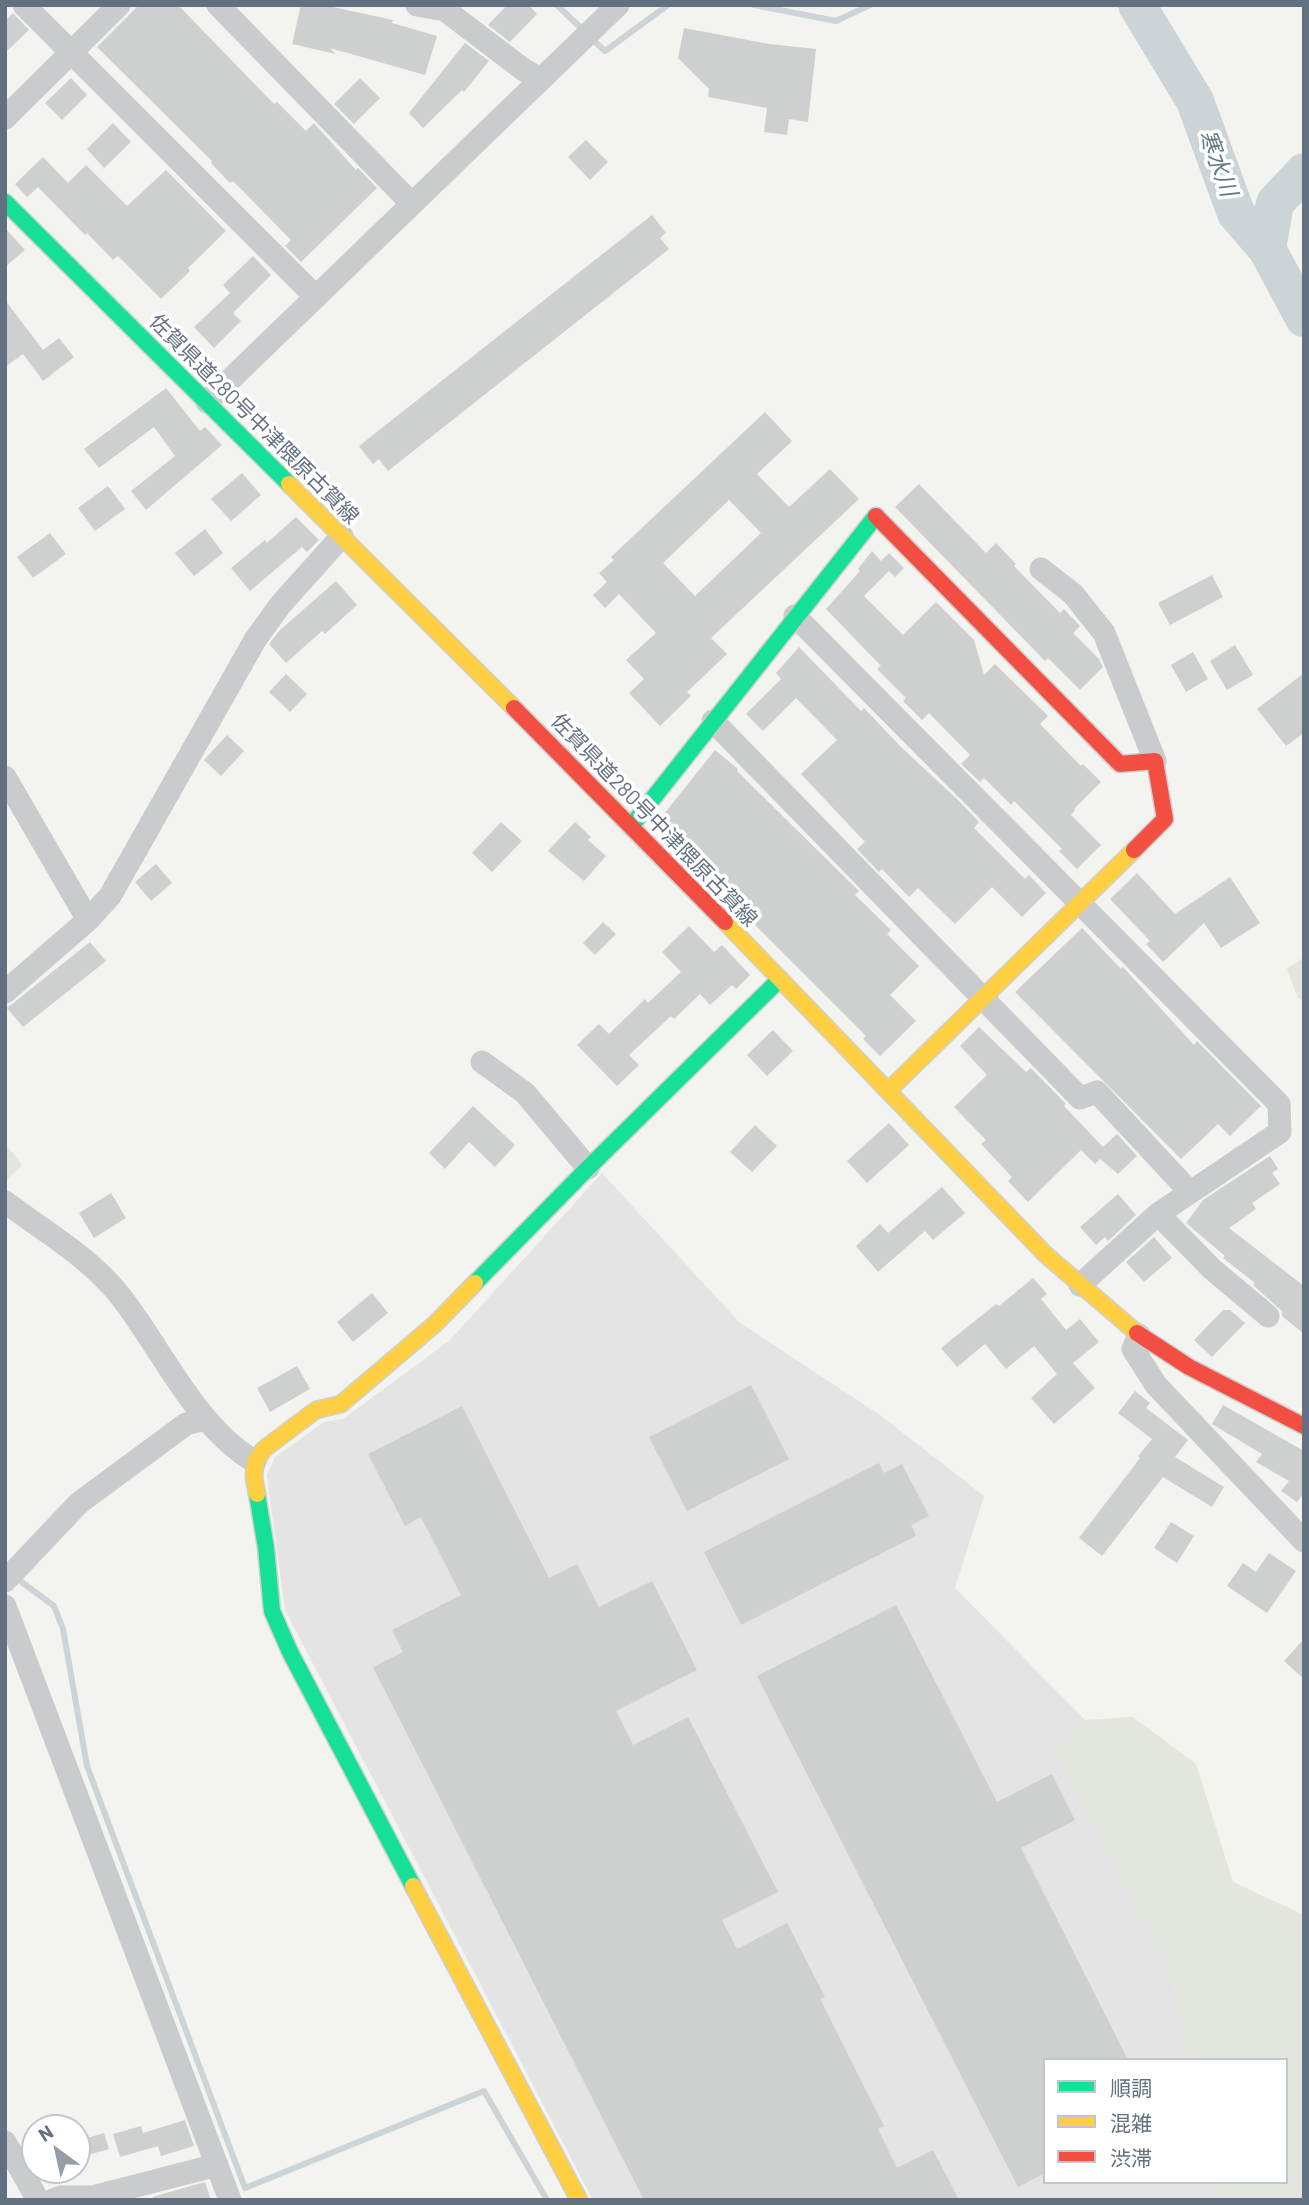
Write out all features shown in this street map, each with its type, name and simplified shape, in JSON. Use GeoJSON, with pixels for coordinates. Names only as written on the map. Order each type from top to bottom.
{"type":"FeatureCollection","features":[{"type":"Feature","properties":{"kind":"street"},"geometry":{"type":"LineString","coordinates":[[24,5],[316,297]]}},
{"type":"Feature","properties":{"kind":"street"},"geometry":{"type":"LineString","coordinates":[[5,118],[119,5]]}},
{"type":"Feature","properties":{"kind":"street"},"geometry":{"type":"LineString","coordinates":[[218,5],[412,204]]}},
{"type":"Feature","properties":{"kind":"street"},"geometry":{"type":"LineString","coordinates":[[417,5],[445,10],[524,70],[541,79]]}},
{"type":"Feature","properties":{"kind":"street"},"geometry":{"type":"LineString","coordinates":[[207,402],[618,5]]}},
{"type":"Feature","properties":{"kind":"street","name":"佐賀県道280号中津隈原古賀線"},"geometry":{"type":"LineString","coordinates":[[5,202],[632,825],[1046,1255],[1139,1335],[1189,1367],[1304,1426]]}},
{"type":"Feature","properties":{"kind":"street"},"geometry":{"type":"LineString","coordinates":[[632,825],[877,515],[1120,764],[1155,761]]}},
{"type":"Feature","properties":{"kind":"street"},"geometry":{"type":"LineString","coordinates":[[5,992],[88,920],[110,896],[255,640],[281,604],[342,536]]}},
{"type":"Feature","properties":{"kind":"street"},"geometry":{"type":"LineString","coordinates":[[888,1091],[1165,819],[1155,761],[1104,633],[1073,594],[1041,569]]}},
{"type":"Feature","properties":{"kind":"street"},"geometry":{"type":"LineString","coordinates":[[795,617],[1279,1104],[1280,1132],[1158,1214],[1080,1285]]}},
{"type":"Feature","properties":{"kind":"street"},"geometry":{"type":"LineString","coordinates":[[713,721],[1080,1098],[1097,1093],[1190,1192]]}},
{"type":"Feature","properties":{"kind":"street"},"geometry":{"type":"LineString","coordinates":[[5,777],[88,920]]}},
{"type":"Feature","properties":{"kind":"street"},"geometry":{"type":"LineString","coordinates":[[579,2200],[296,1664],[276,1621],[272,1611],[266,1548],[254,1478],[255,1462],[264,1450],[316,1410],[341,1404],[435,1324],[588,1168],[780,979]]}},
{"type":"Feature","properties":{"kind":"street"},"geometry":{"type":"LineString","coordinates":[[482,1062],[525,1093],[588,1168]]}},
{"type":"Feature","properties":{"kind":"street"},"geometry":{"type":"LineString","coordinates":[[5,1202],[98,1271],[120,1296],[205,1419],[238,1451],[255,1462]]}},
{"type":"Feature","properties":{"kind":"street"},"geometry":{"type":"LineString","coordinates":[[1158,1214],[1212,1269],[1268,1316]]}},
{"type":"Feature","properties":{"kind":"street"},"geometry":{"type":"LineString","coordinates":[[1139,1335],[1133,1349],[1156,1385],[1304,1541]]}},
{"type":"Feature","properties":{"kind":"street"},"geometry":{"type":"LineString","coordinates":[[5,1581],[79,1503],[186,1424],[205,1419]]}},
{"type":"Feature","properties":{"kind":"street"},"geometry":{"type":"LineString","coordinates":[[5,1606],[230,2200]]}},
{"type":"Feature","properties":{"kind":"street"},"geometry":{"type":"LineString","coordinates":[[5,2142],[38,2200]]}},
{"type":"Feature","properties":{"kind":"street"},"geometry":{"type":"LineString","coordinates":[[53,2200],[93,2197],[217,2165]]}},
{"type":"Feature","properties":{"kind":"shaded area"},"geometry":{"type":"Polygon","coordinates":[[[1304,957],[1304,1002],[1298,998],[1287,969],[1304,957]]]}},
{"type":"Feature","properties":{"kind":"shaded area"},"geometry":{"type":"Polygon","coordinates":[[[5,1143],[22,1165],[5,1182],[5,1143]]]}},
{"type":"Feature","properties":{"kind":"shaded area"},"geometry":{"type":"Polygon","coordinates":[[[602,1173],[739,1322],[880,1415],[984,1496],[955,1588],[1085,1720],[1057,1750],[1173,1979],[1191,2058],[1043,2058],[1043,2184],[1219,2184],[1223,2200],[593,2200],[285,1610],[267,1475],[275,1457],[324,1422],[343,1419],[449,1341],[602,1173]]]}},
{"type":"Feature","properties":{"kind":"shaded area"},"geometry":{"type":"Polygon","coordinates":[[[1133,1717],[1196,1764],[1233,1882],[1304,1915],[1304,2200],[1223,2200],[1219,2184],[1288,2184],[1288,2058],[1191,2058],[1173,1979],[1057,1750],[1085,1720],[1133,1717]]]}},
{"type":"Feature","properties":{"kind":"building"},"geometry":{"type":"Polygon","coordinates":[[[139,5],[178,5],[274,104],[277,102],[306,131],[314,123],[356,170],[358,168],[377,188],[301,262],[285,246],[291,240],[233,181],[230,183],[212,161],[97,47],[139,5]]]}},
{"type":"Feature","properties":{"kind":"building"},"geometry":{"type":"Polygon","coordinates":[[[301,5],[324,5],[393,20],[392,23],[437,36],[425,75],[330,48],[336,54],[292,44],[301,5]]]}},
{"type":"Feature","properties":{"kind":"building"},"geometry":{"type":"Polygon","coordinates":[[[507,5],[529,5],[537,14],[510,42],[488,25],[507,5]]]}},
{"type":"Feature","properties":{"kind":"building"},"geometry":{"type":"Polygon","coordinates":[[[13,13],[29,30],[5,53],[5,21],[13,13]]]}},
{"type":"Feature","properties":{"kind":"building"},"geometry":{"type":"Polygon","coordinates":[[[684,28],[769,44],[816,49],[808,122],[789,119],[787,135],[764,132],[767,108],[708,97],[709,89],[678,58],[684,28]]]}},
{"type":"Feature","properties":{"kind":"building"},"geometry":{"type":"Polygon","coordinates":[[[465,43],[489,61],[464,92],[462,90],[423,128],[409,113],[465,43]]]}},
{"type":"Feature","properties":{"kind":"building"},"geometry":{"type":"Polygon","coordinates":[[[71,78],[87,95],[62,120],[45,103],[71,78]]]}},
{"type":"Feature","properties":{"kind":"building"},"geometry":{"type":"Polygon","coordinates":[[[360,78],[380,98],[354,124],[334,104],[360,78]]]}},
{"type":"Feature","properties":{"kind":"building"},"geometry":{"type":"Polygon","coordinates":[[[113,123],[131,142],[104,168],[87,149],[113,123]]]}},
{"type":"Feature","properties":{"kind":"building"},"geometry":{"type":"Polygon","coordinates":[[[586,140],[608,162],[590,180],[568,157],[586,140]]]}},
{"type":"Feature","properties":{"kind":"building"},"geometry":{"type":"Polygon","coordinates":[[[43,157],[68,183],[86,165],[127,206],[166,170],[226,231],[161,299],[118,256],[113,260],[87,233],[85,235],[38,187],[27,197],[15,184],[43,157]]]}},
{"type":"Feature","properties":{"kind":"building"},"geometry":{"type":"Polygon","coordinates":[[[652,215],[666,233],[660,238],[669,249],[388,471],[379,459],[373,464],[359,446],[652,215]]]}},
{"type":"Feature","properties":{"kind":"building"},"geometry":{"type":"Polygon","coordinates":[[[5,228],[25,250],[5,267],[5,228]]]}},
{"type":"Feature","properties":{"kind":"building"},"geometry":{"type":"Polygon","coordinates":[[[253,256],[271,275],[233,313],[241,321],[214,348],[194,327],[230,293],[223,285],[253,256]]]}},
{"type":"Feature","properties":{"kind":"building"},"geometry":{"type":"Polygon","coordinates":[[[5,300],[43,350],[59,338],[74,357],[43,381],[23,354],[5,367],[5,300]]]}},
{"type":"Feature","properties":{"kind":"building"},"geometry":{"type":"Polygon","coordinates":[[[166,388],[200,431],[205,427],[222,445],[146,510],[131,491],[175,456],[154,427],[99,468],[84,449],[166,388]]]}},
{"type":"Feature","properties":{"kind":"building"},"geometry":{"type":"Polygon","coordinates":[[[765,412],[792,441],[757,474],[789,507],[830,469],[859,499],[711,638],[727,654],[687,692],[691,696],[660,726],[629,693],[644,679],[626,660],[656,633],[619,594],[605,608],[593,595],[607,582],[599,573],[614,560],[611,557],[765,412]],[[729,500],[663,563],[695,596],[761,533],[729,500]]]}},
{"type":"Feature","properties":{"kind":"building"},"geometry":{"type":"Polygon","coordinates":[[[242,473],[261,495],[231,521],[211,499],[242,473]]]}},
{"type":"Feature","properties":{"kind":"building"},"geometry":{"type":"Polygon","coordinates":[[[919,484],[986,553],[996,543],[1016,564],[1014,566],[1060,613],[1064,609],[1080,626],[1073,633],[1099,659],[1103,667],[1080,690],[1048,658],[1045,661],[895,507],[919,484]]]}},
{"type":"Feature","properties":{"kind":"building"},"geometry":{"type":"Polygon","coordinates":[[[108,486],[125,509],[95,531],[78,508],[108,486]]]}},
{"type":"Feature","properties":{"kind":"building"},"geometry":{"type":"Polygon","coordinates":[[[296,517],[319,540],[307,552],[302,547],[250,591],[231,568],[265,540],[267,543],[296,517]]]}},
{"type":"Feature","properties":{"kind":"building"},"geometry":{"type":"Polygon","coordinates":[[[205,529],[223,553],[194,576],[175,553],[205,529]]]}},
{"type":"Feature","properties":{"kind":"building"},"geometry":{"type":"Polygon","coordinates":[[[50,533],[66,554],[33,578],[17,557],[50,533]]]}},
{"type":"Feature","properties":{"kind":"building"},"geometry":{"type":"Polygon","coordinates":[[[872,551],[881,561],[889,553],[904,568],[895,577],[889,571],[864,596],[903,635],[936,602],[974,640],[984,675],[995,664],[1048,716],[1040,724],[1081,766],[1083,764],[1101,782],[1071,815],[1101,845],[1077,869],[1059,851],[1062,849],[1014,801],[1011,805],[984,778],[980,782],[961,764],[970,755],[929,713],[922,720],[903,701],[906,698],[877,669],[881,666],[826,609],[860,571],[858,569],[872,551]]]}},
{"type":"Feature","properties":{"kind":"building"},"geometry":{"type":"Polygon","coordinates":[[[1212,575],[1223,597],[1170,625],[1158,603],[1212,575]]]}},
{"type":"Feature","properties":{"kind":"building"},"geometry":{"type":"Polygon","coordinates":[[[336,581],[357,605],[325,634],[322,631],[286,663],[269,644],[279,631],[336,581]]]}},
{"type":"Feature","properties":{"kind":"building"},"geometry":{"type":"Polygon","coordinates":[[[1235,645],[1253,675],[1227,690],[1210,661],[1235,645]]]}},
{"type":"Feature","properties":{"kind":"building"},"geometry":{"type":"Polygon","coordinates":[[[799,647],[861,711],[864,708],[960,802],[979,822],[974,828],[1025,879],[1029,875],[1046,893],[1022,917],[992,887],[955,924],[918,888],[909,897],[882,869],[879,872],[857,849],[865,842],[801,774],[837,740],[796,698],[763,731],[746,714],[781,679],[776,673],[799,647]]]}},
{"type":"Feature","properties":{"kind":"building"},"geometry":{"type":"Polygon","coordinates":[[[1193,652],[1208,679],[1186,692],[1171,665],[1193,652]]]}},
{"type":"Feature","properties":{"kind":"building"},"geometry":{"type":"Polygon","coordinates":[[[1304,673],[1304,733],[1286,746],[1257,709],[1304,673]]]}},
{"type":"Feature","properties":{"kind":"building"},"geometry":{"type":"Polygon","coordinates":[[[286,674],[307,694],[290,712],[269,692],[286,674]]]}},
{"type":"Feature","properties":{"kind":"building"},"geometry":{"type":"Polygon","coordinates":[[[227,735],[244,751],[221,776],[204,760],[227,735]]]}},
{"type":"Feature","properties":{"kind":"building"},"geometry":{"type":"Polygon","coordinates":[[[715,750],[738,769],[737,771],[859,891],[855,895],[891,930],[887,934],[919,966],[890,995],[916,1021],[880,1056],[863,1039],[866,1036],[746,916],[750,912],[711,873],[707,877],[656,824],[715,750]]]}},
{"type":"Feature","properties":{"kind":"building"},"geometry":{"type":"Polygon","coordinates":[[[501,822],[522,841],[492,872],[472,853],[501,822]]]}},
{"type":"Feature","properties":{"kind":"building"},"geometry":{"type":"Polygon","coordinates":[[[575,822],[591,837],[588,840],[606,856],[584,881],[548,851],[575,822]]]}},
{"type":"Feature","properties":{"kind":"building"},"geometry":{"type":"Polygon","coordinates":[[[156,864],[172,883],[151,901],[135,882],[156,864]]]}},
{"type":"Feature","properties":{"kind":"building"},"geometry":{"type":"Polygon","coordinates":[[[1137,873],[1175,914],[1230,877],[1260,923],[1221,948],[1204,923],[1163,962],[1146,944],[1150,941],[1110,899],[1137,873]]]}},
{"type":"Feature","properties":{"kind":"building"},"geometry":{"type":"Polygon","coordinates":[[[603,922],[616,934],[595,955],[583,943],[603,922]]]}},
{"type":"Feature","properties":{"kind":"building"},"geometry":{"type":"Polygon","coordinates":[[[689,926],[714,952],[722,945],[750,975],[736,989],[732,985],[710,1005],[700,994],[674,1019],[671,1016],[629,1055],[639,1065],[617,1086],[577,1045],[599,1024],[609,1034],[645,999],[648,1003],[681,972],[662,952],[689,926]]]}},
{"type":"Feature","properties":{"kind":"building"},"geometry":{"type":"Polygon","coordinates":[[[1082,928],[1121,969],[1123,967],[1194,1045],[1197,1041],[1261,1106],[1230,1136],[1218,1124],[1181,1159],[1015,992],[1082,928]]]}},
{"type":"Feature","properties":{"kind":"building"},"geometry":{"type":"Polygon","coordinates":[[[90,942],[106,961],[23,1027],[7,1008],[90,942]]]}},
{"type":"Feature","properties":{"kind":"building"},"geometry":{"type":"Polygon","coordinates":[[[979,1027],[1026,1072],[1031,1068],[1103,1147],[1117,1134],[1137,1156],[1118,1174],[1100,1159],[1095,1164],[1081,1150],[1028,1202],[1008,1181],[1012,1177],[981,1144],[986,1140],[954,1107],[987,1075],[960,1046],[979,1027]]]}},
{"type":"Feature","properties":{"kind":"building"},"geometry":{"type":"Polygon","coordinates":[[[773,1030],[793,1051],[767,1076],[747,1055],[773,1030]]]}},
{"type":"Feature","properties":{"kind":"building"},"geometry":{"type":"Polygon","coordinates":[[[473,1106],[515,1145],[495,1167],[469,1142],[445,1169],[429,1153],[473,1106]]]}},
{"type":"Feature","properties":{"kind":"building"},"geometry":{"type":"Polygon","coordinates":[[[889,1123],[909,1145],[867,1183],[847,1161],[889,1123]]]}},
{"type":"Feature","properties":{"kind":"building"},"geometry":{"type":"Polygon","coordinates":[[[755,1125],[777,1146],[752,1172],[730,1152],[755,1125]]]}},
{"type":"Feature","properties":{"kind":"building"},"geometry":{"type":"Polygon","coordinates":[[[1270,1156],[1278,1169],[1272,1173],[1280,1184],[1252,1203],[1256,1209],[1229,1228],[1304,1286],[1304,1334],[1282,1316],[1282,1311],[1253,1285],[1255,1283],[1223,1258],[1225,1256],[1186,1223],[1203,1200],[1270,1156]]]}},
{"type":"Feature","properties":{"kind":"building"},"geometry":{"type":"Polygon","coordinates":[[[942,1187],[965,1213],[933,1240],[925,1231],[878,1272],[856,1246],[880,1224],[888,1233],[942,1187]]]}},
{"type":"Feature","properties":{"kind":"building"},"geometry":{"type":"Polygon","coordinates":[[[111,1193],[126,1218],[94,1238],[79,1213],[111,1193]]]}},
{"type":"Feature","properties":{"kind":"building"},"geometry":{"type":"Polygon","coordinates":[[[1118,1194],[1136,1215],[1108,1241],[1105,1237],[1096,1245],[1080,1227],[1118,1194]]]}},
{"type":"Feature","properties":{"kind":"building"},"geometry":{"type":"Polygon","coordinates":[[[1154,1237],[1172,1258],[1144,1282],[1126,1262],[1154,1237]]]}},
{"type":"Feature","properties":{"kind":"building"},"geometry":{"type":"Polygon","coordinates":[[[1033,1278],[1047,1294],[1041,1299],[1066,1330],[1080,1319],[1099,1342],[1073,1363],[1095,1388],[1054,1424],[1031,1398],[1057,1374],[1034,1346],[1006,1369],[985,1344],[957,1367],[941,1348],[1033,1278]]]}},
{"type":"Feature","properties":{"kind":"building"},"geometry":{"type":"Polygon","coordinates":[[[372,1293],[388,1313],[353,1342],[337,1322],[372,1293]]]}},
{"type":"Feature","properties":{"kind":"building"},"geometry":{"type":"Polygon","coordinates":[[[1223,1310],[1230,1310],[1245,1323],[1212,1357],[1194,1340],[1223,1310]]]}},
{"type":"Feature","properties":{"kind":"building"},"geometry":{"type":"Polygon","coordinates":[[[297,1366],[310,1389],[270,1412],[257,1388],[297,1366]]]}},
{"type":"Feature","properties":{"kind":"building"},"geometry":{"type":"Polygon","coordinates":[[[751,1385],[789,1459],[687,1511],[649,1437],[751,1385]]]}},
{"type":"Feature","properties":{"kind":"building"},"geometry":{"type":"Polygon","coordinates":[[[1135,1391],[1150,1403],[1146,1408],[1188,1440],[1175,1457],[1224,1487],[1212,1507],[1163,1477],[1102,1556],[1079,1538],[1152,1439],[1118,1413],[1135,1391]]]}},
{"type":"Feature","properties":{"kind":"building"},"geometry":{"type":"Polygon","coordinates":[[[1223,1405],[1304,1451],[1304,1493],[1297,1502],[1281,1491],[1289,1481],[1256,1462],[1262,1454],[1212,1424],[1223,1405]]]}},
{"type":"Feature","properties":{"kind":"building"},"geometry":{"type":"Polygon","coordinates":[[[462,1406],[549,1578],[577,1564],[599,1607],[652,1581],[697,1670],[616,1711],[633,1745],[688,1717],[778,1892],[722,1920],[737,1949],[787,1923],[825,1997],[820,1999],[884,2126],[878,2129],[897,2168],[933,2150],[959,2200],[644,2200],[373,1667],[403,1652],[392,1630],[461,1595],[421,1517],[405,1526],[368,1454],[462,1406]]]}},
{"type":"Feature","properties":{"kind":"building"},"geometry":{"type":"Polygon","coordinates":[[[879,1463],[884,1473],[902,1464],[929,1516],[911,1525],[916,1536],[741,1625],[704,1552],[879,1463]]]}},
{"type":"Feature","properties":{"kind":"building"},"geometry":{"type":"Polygon","coordinates":[[[1171,1522],[1194,1536],[1177,1563],[1154,1548],[1171,1522]]]}},
{"type":"Feature","properties":{"kind":"building"},"geometry":{"type":"Polygon","coordinates":[[[1269,1553],[1296,1571],[1267,1613],[1227,1586],[1243,1563],[1256,1572],[1269,1553]]]}},
{"type":"Feature","properties":{"kind":"building"},"geometry":{"type":"Polygon","coordinates":[[[896,1605],[997,1802],[1052,1774],[1075,1820],[1021,1848],[1127,2058],[1043,2058],[1043,2174],[1018,2187],[757,1676],[896,1605]]]}},
{"type":"Feature","properties":{"kind":"building"},"geometry":{"type":"Polygon","coordinates":[[[1304,1639],[1304,1679],[1284,1661],[1304,1639]]]}},
{"type":"Feature","properties":{"kind":"building"},"geometry":{"type":"Polygon","coordinates":[[[185,2120],[194,2146],[161,2156],[158,2146],[120,2157],[113,2134],[141,2126],[143,2133],[185,2120]]]}},
{"type":"Feature","properties":{"kind":"building"},"geometry":{"type":"Polygon","coordinates":[[[104,2133],[109,2149],[91,2154],[91,2137],[104,2133]]]}},
{"type":"Feature","properties":{"kind":"building"},"geometry":{"type":"Polygon","coordinates":[[[205,2182],[211,2200],[153,2200],[153,2197],[205,2182]]]}},
{"type":"Feature","properties":{"kind":"waterway"},"geometry":{"type":"LineString","coordinates":[[557,5],[583,30]]}},
{"type":"Feature","properties":{"kind":"waterway"},"geometry":{"type":"LineString","coordinates":[[591,38],[605,51],[668,5]]}},
{"type":"Feature","properties":{"kind":"waterway"},"geometry":{"type":"LineString","coordinates":[[754,5],[836,21],[870,5]]}},
{"type":"Feature","properties":{"kind":"waterway","name":"寒水川"},"geometry":{"type":"LineString","coordinates":[[1137,5],[1195,101],[1236,213],[1267,249],[1304,318]]}},
{"type":"Feature","properties":{"kind":"waterway"},"geometry":{"type":"LineString","coordinates":[[1267,249],[1275,203],[1304,172]]}},
{"type":"Feature","properties":{"kind":"waterway"},"geometry":{"type":"LineString","coordinates":[[15,1577],[54,1606],[63,1629],[87,1766],[245,2188],[484,2091],[547,2200]]}},
{"type":"Feature","properties":{"kind":"traffic: fast"},"geometry":{"type":"LineString","coordinates":[[5,202],[289,484]]}},
{"type":"Feature","properties":{"kind":"traffic: fast"},"geometry":{"type":"LineString","coordinates":[[632,825],[876,516]]}},
{"type":"Feature","properties":{"kind":"traffic: fast"},"geometry":{"type":"LineString","coordinates":[[475,1283],[780,979]]}},
{"type":"Feature","properties":{"kind":"traffic: fast"},"geometry":{"type":"LineString","coordinates":[[257,1494],[272,1611],[290,1652],[413,1886]]}},
{"type":"Feature","properties":{"kind":"traffic: slow"},"geometry":{"type":"LineString","coordinates":[[289,484],[514,708]]}},
{"type":"Feature","properties":{"kind":"traffic: slow"},"geometry":{"type":"LineString","coordinates":[[888,1091],[1134,850]]}},
{"type":"Feature","properties":{"kind":"traffic: slow"},"geometry":{"type":"LineString","coordinates":[[725,922],[1046,1255],[1137,1333]]}},
{"type":"Feature","properties":{"kind":"traffic: slow"},"geometry":{"type":"LineString","coordinates":[[257,1494],[255,1462],[264,1449],[316,1410],[341,1404],[435,1324],[475,1283]]}},
{"type":"Feature","properties":{"kind":"traffic: slow"},"geometry":{"type":"LineString","coordinates":[[413,1886],[579,2200]]}},
{"type":"Feature","properties":{"kind":"traffic: jam"},"geometry":{"type":"LineString","coordinates":[[876,516],[1120,764],[1155,761],[1165,819],[1134,850]]}},
{"type":"Feature","properties":{"kind":"traffic: jam"},"geometry":{"type":"LineString","coordinates":[[514,708],[725,922]]}},
{"type":"Feature","properties":{"kind":"traffic: jam"},"geometry":{"type":"LineString","coordinates":[[1137,1333],[1189,1367],[1304,1426]]}}]}
